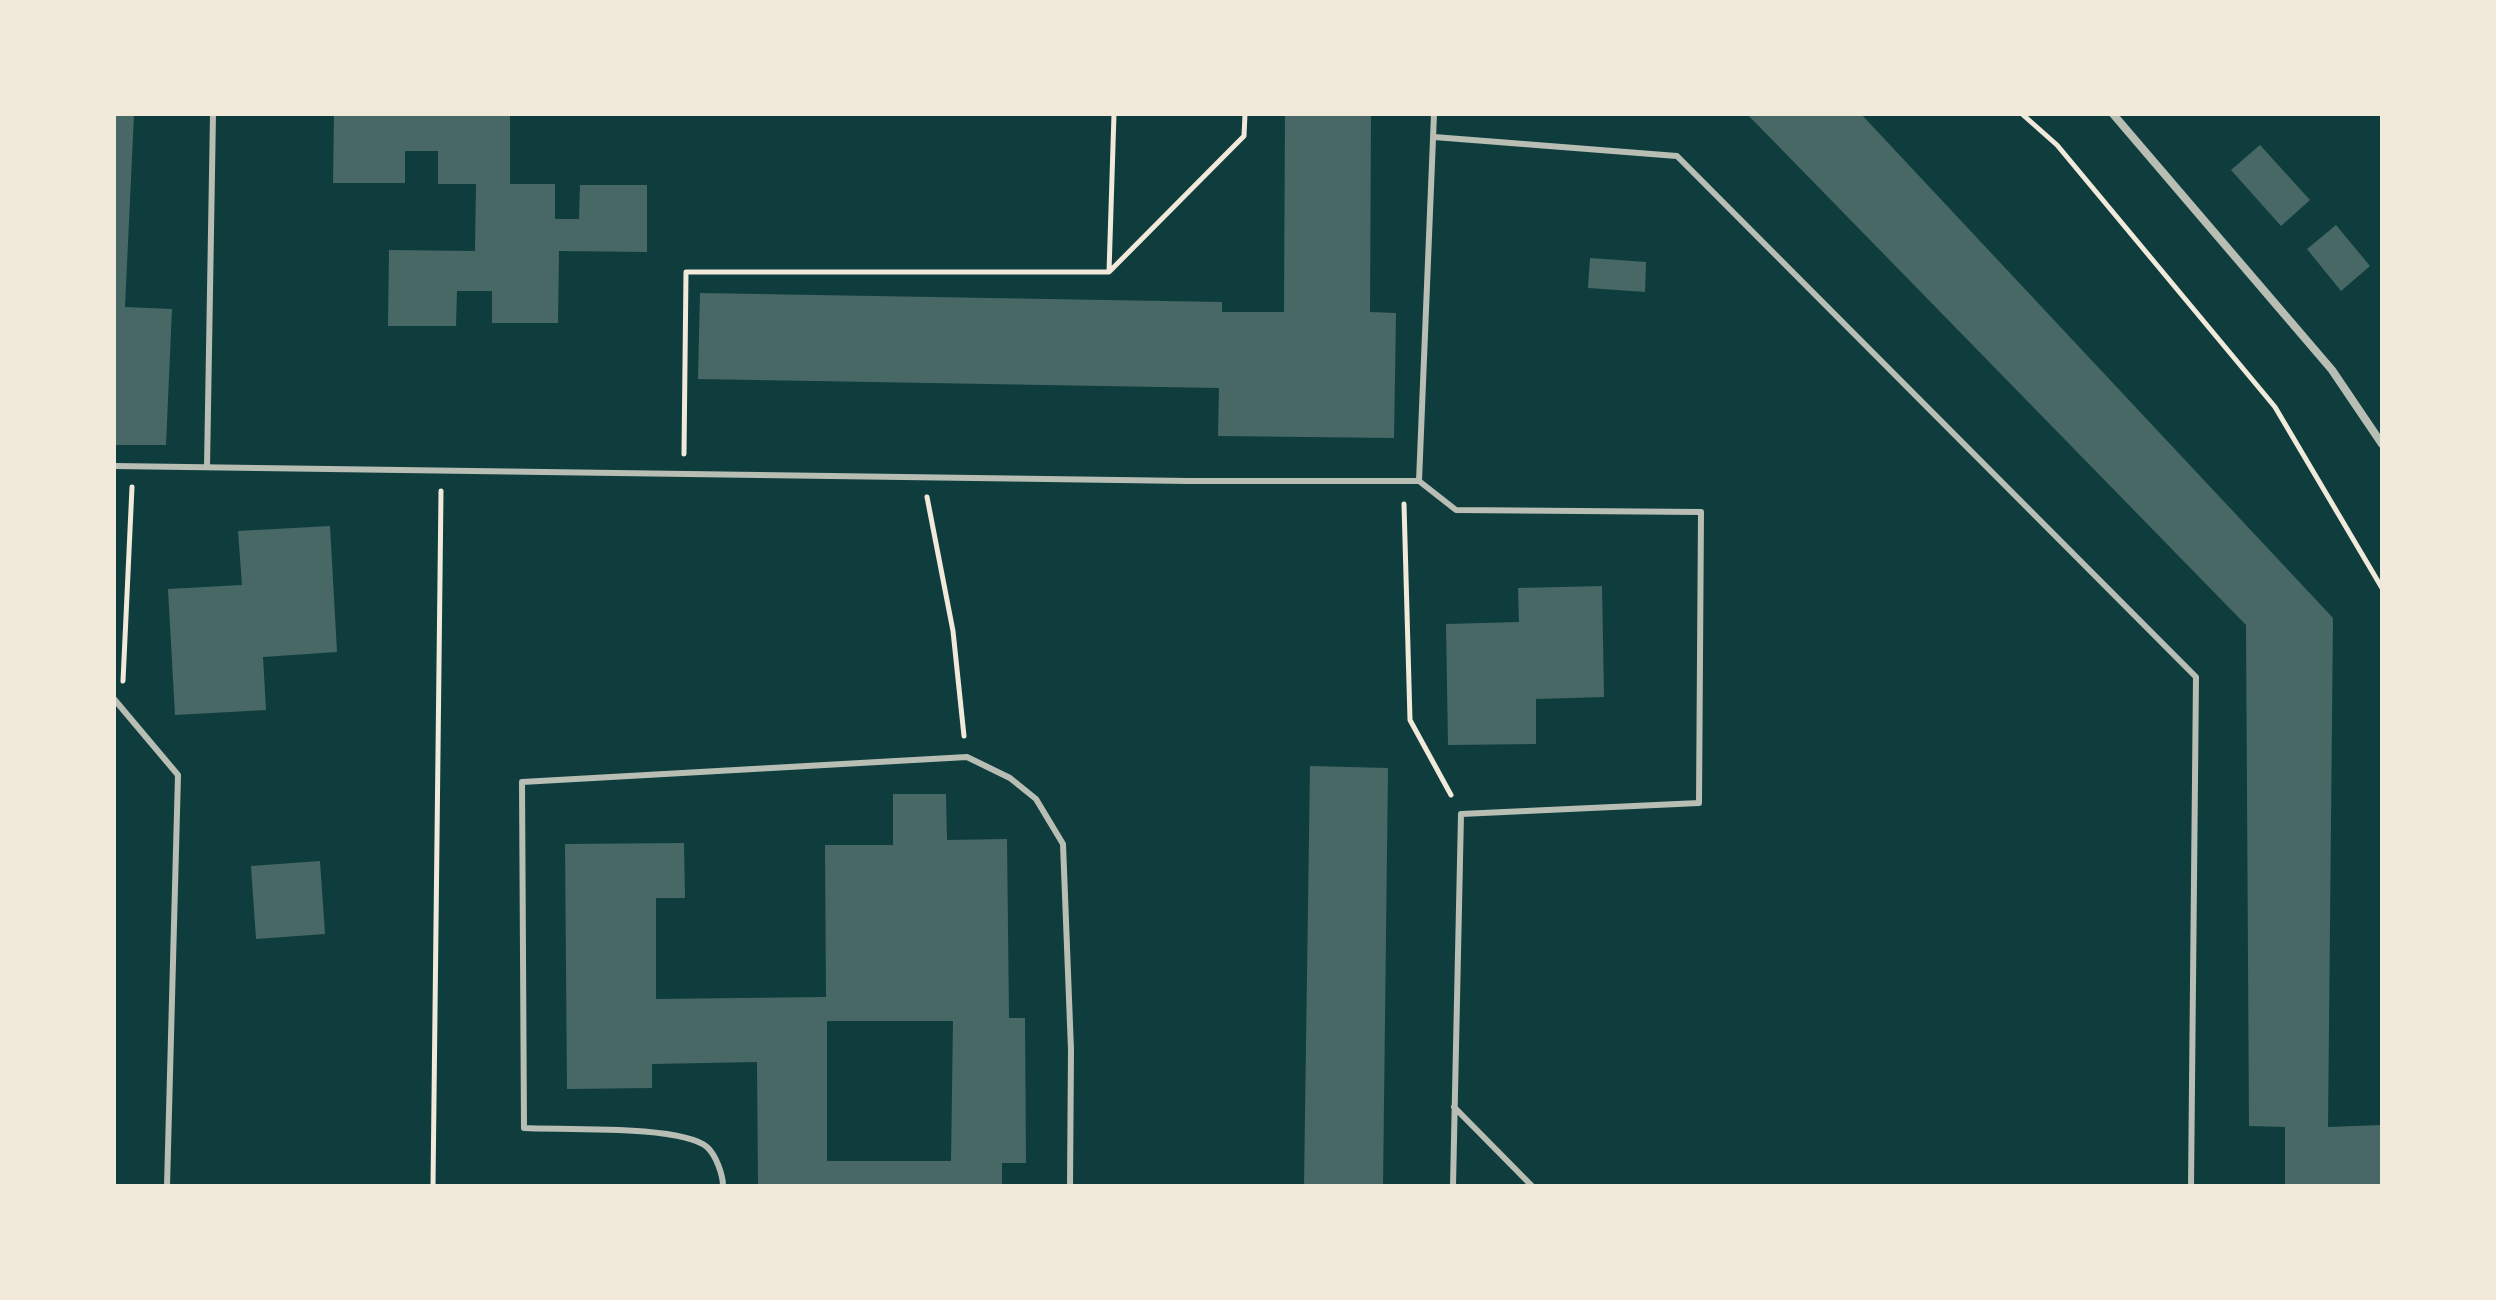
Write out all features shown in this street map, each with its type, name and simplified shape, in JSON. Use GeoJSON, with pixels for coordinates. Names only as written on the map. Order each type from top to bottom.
{"type":"FeatureCollection","features":[{"type":"Feature","properties":{"kind":"street"},"geometry":{"type":"LineString","coordinates":[[2113,114],[2332,370],[2382,444]]}},
{"type":"Feature","properties":{"kind":"lane"},"geometry":{"type":"LineString","coordinates":[[207,467],[213,114]]}},
{"type":"Feature","properties":{"kind":"lane"},"geometry":{"type":"LineString","coordinates":[[1419,481],[1434,114]]}},
{"type":"Feature","properties":{"kind":"lane"},"geometry":{"type":"LineString","coordinates":[[1434,137],[1677,156],[2196,677],[2191,1186]]}},
{"type":"Feature","properties":{"kind":"lane"},"geometry":{"type":"LineString","coordinates":[[114,466],[923,478],[1419,481],[1456,510],[1701,512],[1699,803],[1461,814],[1453,1186]]}},
{"type":"Feature","properties":{"kind":"lane"},"geometry":{"type":"LineString","coordinates":[[114,699],[178,775],[167,1186]]}},
{"type":"Feature","properties":{"kind":"lane"},"geometry":{"type":"LineString","coordinates":[[723,1186],[723,1176],[707,1147],[676,1133],[524,1128],[522,782],[967,757],[1010,778],[1036,799],[1063,844],[1071,1050],[1070,1186]]}},
{"type":"Feature","properties":{"kind":"lane"},"geometry":{"type":"LineString","coordinates":[[1454,1107],[1532,1186]]}},
{"type":"Feature","properties":{"kind":"path"},"geometry":{"type":"LineString","coordinates":[[1109,272],[1114,114]]}},
{"type":"Feature","properties":{"kind":"path"},"geometry":{"type":"LineString","coordinates":[[684,474],[686,272],[1109,272],[1244,136],[1245,114]]}},
{"type":"Feature","properties":{"kind":"path"},"geometry":{"type":"LineString","coordinates":[[2022,114],[2057,145],[2275,407],[2382,588]]}},
{"type":"Feature","properties":{"kind":"path"},"geometry":{"type":"LineString","coordinates":[[122,709],[133,466]]}},
{"type":"Feature","properties":{"kind":"path"},"geometry":{"type":"LineString","coordinates":[[433,1186],[441,471]]}},
{"type":"Feature","properties":{"kind":"path"},"geometry":{"type":"LineString","coordinates":[[923,478],[953,631],[967,757]]}},
{"type":"Feature","properties":{"kind":"path"},"geometry":{"type":"LineString","coordinates":[[1403,481],[1410,720],[1461,814]]}},
{"type":"Feature","properties":{"kind":"building"},"geometry":{"type":"Polygon","coordinates":[[[114,114],[134,114],[125,307],[172,309],[166,445],[114,445],[114,114]]]}},
{"type":"Feature","properties":{"kind":"building"},"geometry":{"type":"Polygon","coordinates":[[[334,114],[510,114],[510,184],[555,184],[555,219],[579,219],[580,185],[647,185],[647,252],[559,251],[558,323],[492,323],[492,291],[457,291],[456,326],[388,326],[389,250],[475,251],[476,184],[438,184],[438,151],[405,151],[405,183],[333,183],[334,114]]]}},
{"type":"Feature","properties":{"kind":"building"},"geometry":{"type":"Polygon","coordinates":[[[1285,114],[1371,114],[1370,312],[1396,313],[1394,438],[1218,436],[1219,388],[698,379],[700,293],[1222,302],[1222,312],[1284,312],[1285,114]]]}},
{"type":"Feature","properties":{"kind":"building"},"geometry":{"type":"Polygon","coordinates":[[[1747,114],[1861,114],[2333,618],[2328,1127],[2382,1125],[2382,1186],[2285,1186],[2285,1127],[2249,1126],[2246,625],[1747,114]]]}},
{"type":"Feature","properties":{"kind":"building"},"geometry":{"type":"Polygon","coordinates":[[[2260,145],[2310,200],[2281,226],[2231,170],[2260,145]]]}},
{"type":"Feature","properties":{"kind":"building"},"geometry":{"type":"Polygon","coordinates":[[[2336,225],[2370,266],[2341,291],[2307,249],[2336,225]]]}},
{"type":"Feature","properties":{"kind":"building"},"geometry":{"type":"Polygon","coordinates":[[[1590,258],[1646,262],[1645,292],[1588,288],[1590,258]]]}},
{"type":"Feature","properties":{"kind":"building"},"geometry":{"type":"Polygon","coordinates":[[[330,526],[337,652],[263,657],[266,710],[175,715],[168,589],[242,585],[238,531],[330,526]]]}},
{"type":"Feature","properties":{"kind":"building"},"geometry":{"type":"Polygon","coordinates":[[[1602,586],[1604,697],[1536,699],[1536,744],[1448,745],[1446,624],[1519,622],[1518,588],[1602,586]]]}},
{"type":"Feature","properties":{"kind":"building"},"geometry":{"type":"Polygon","coordinates":[[[1310,766],[1388,768],[1383,1186],[1304,1186],[1310,766]]]}},
{"type":"Feature","properties":{"kind":"building"},"geometry":{"type":"Polygon","coordinates":[[[893,794],[946,794],[947,840],[1007,839],[1009,1018],[1025,1018],[1026,1163],[1002,1163],[1002,1186],[758,1186],[757,1062],[652,1064],[652,1088],[567,1089],[565,844],[684,843],[685,898],[656,898],[656,999],[826,997],[825,845],[893,845],[893,794]],[[827,1021],[827,1161],[951,1161],[953,1021],[827,1021]]]}},
{"type":"Feature","properties":{"kind":"building"},"geometry":{"type":"Polygon","coordinates":[[[320,861],[325,934],[256,939],[251,866],[320,861]]]}}]}
